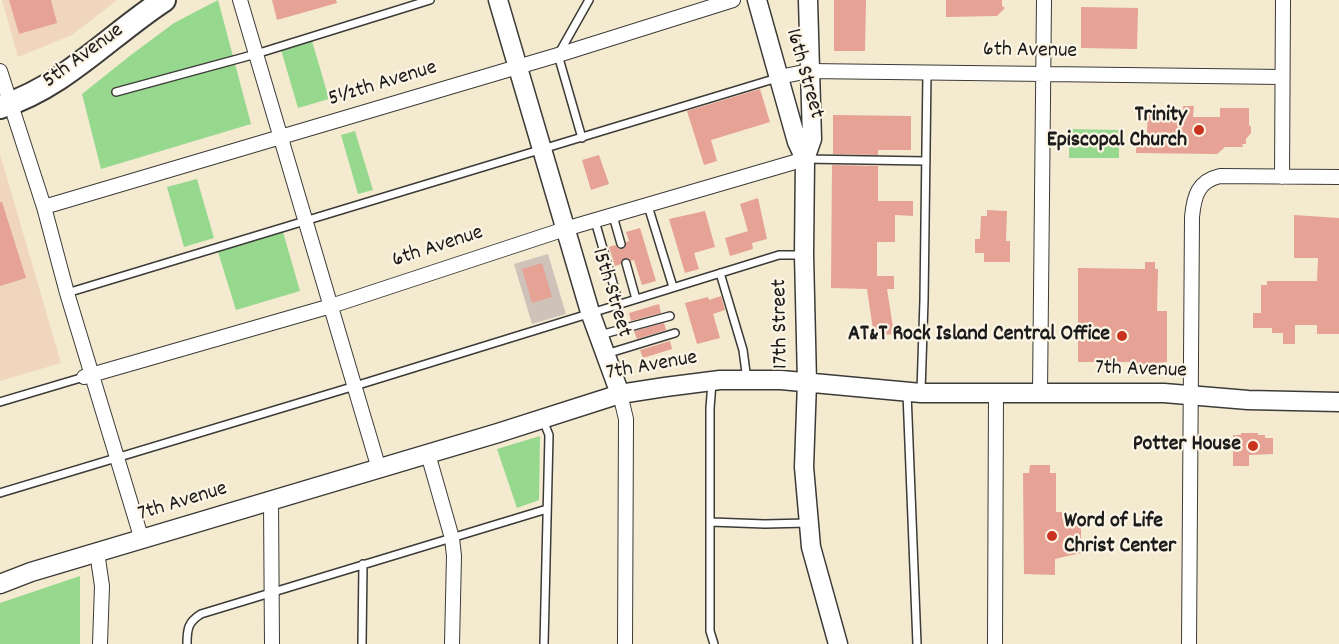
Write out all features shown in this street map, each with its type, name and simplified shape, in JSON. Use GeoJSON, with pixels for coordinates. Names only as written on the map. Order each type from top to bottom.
{"type":"FeatureCollection","features":[{"type":"Feature","properties":{"kind":"main road","name":"5th Avenue"},"geometry":{"type":"LineString","coordinates":[[5,105],[55,81],[78,66],[140,16],[164,0]]}},
{"type":"Feature","properties":{"kind":"street"},"geometry":{"type":"LineString","coordinates":[[240,0],[379,469]]}},
{"type":"Feature","properties":{"kind":"street","name":"15th Street"},"geometry":{"type":"LineString","coordinates":[[498,0],[544,149],[590,312],[620,394],[626,419],[625,644]]}},
{"type":"Feature","properties":{"kind":"street","name":"5½th Avenue"},"geometry":{"type":"LineString","coordinates":[[44,207],[558,56],[733,0]]}},
{"type":"Feature","properties":{"kind":"street","name":"16th Street"},"geometry":{"type":"LineString","coordinates":[[757,0],[797,142],[805,159]]}},
{"type":"Feature","properties":{"kind":"street","name":"17th Street"},"geometry":{"type":"LineString","coordinates":[[808,0],[812,139],[805,159],[804,255],[807,382],[804,467],[808,523],[814,557],[838,644]]}},
{"type":"Feature","properties":{"kind":"street"},"geometry":{"type":"LineString","coordinates":[[1040,392],[1044,0]]}},
{"type":"Feature","properties":{"kind":"street"},"geometry":{"type":"LineString","coordinates":[[1282,177],[1283,0]]}},
{"type":"Feature","properties":{"kind":"street"},"geometry":{"type":"LineString","coordinates":[[0,71],[5,105],[44,207],[88,376],[117,458],[142,540]]}},
{"type":"Feature","properties":{"kind":"street","name":"6th Avenue"},"geometry":{"type":"LineString","coordinates":[[779,77],[809,71],[1282,77]]}},
{"type":"Feature","properties":{"kind":"street","name":"6th Avenue"},"geometry":{"type":"LineString","coordinates":[[88,376],[331,306],[566,229],[805,159]]}},
{"type":"Feature","properties":{"kind":"street"},"geometry":{"type":"LineString","coordinates":[[1189,644],[1192,217],[1194,202],[1204,182],[1220,176],[1339,177]]}},
{"type":"Feature","properties":{"kind":"street","name":"7th Avenue"},"geometry":{"type":"LineString","coordinates":[[0,584],[31,572],[271,502],[620,394],[712,381],[807,382],[914,393],[1164,393],[1248,400],[1339,402]]}},
{"type":"Feature","properties":{"kind":"street"},"geometry":{"type":"LineString","coordinates":[[995,644],[996,392]]}},
{"type":"Feature","properties":{"kind":"street"},"geometry":{"type":"LineString","coordinates":[[428,454],[452,538],[454,556],[452,644]]}},
{"type":"Feature","properties":{"kind":"street"},"geometry":{"type":"LineString","coordinates":[[271,502],[272,644]]}},
{"type":"Feature","properties":{"kind":"street"},"geometry":{"type":"LineString","coordinates":[[97,552],[102,586],[100,644]]}},
{"type":"Feature","properties":{"kind":"lane"},"geometry":{"type":"LineString","coordinates":[[116,92],[256,54],[430,0]]}},
{"type":"Feature","properties":{"kind":"lane"},"geometry":{"type":"LineString","coordinates":[[582,138],[558,56],[589,0]]}},
{"type":"Feature","properties":{"kind":"lane"},"geometry":{"type":"LineString","coordinates":[[917,644],[914,393],[926,161],[927,72]]}},
{"type":"Feature","properties":{"kind":"lane"},"geometry":{"type":"LineString","coordinates":[[67,293],[779,77]]}},
{"type":"Feature","properties":{"kind":"lane"},"geometry":{"type":"LineString","coordinates":[[805,159],[926,161]]}},
{"type":"Feature","properties":{"kind":"lane"},"geometry":{"type":"LineString","coordinates":[[648,206],[673,288]]}},
{"type":"Feature","properties":{"kind":"lane"},"geometry":{"type":"LineString","coordinates":[[613,216],[621,243]]}},
{"type":"Feature","properties":{"kind":"lane"},"geometry":{"type":"LineString","coordinates":[[595,221],[619,304]]}},
{"type":"Feature","properties":{"kind":"lane"},"geometry":{"type":"LineString","coordinates":[[0,494],[779,255],[804,255]]}},
{"type":"Feature","properties":{"kind":"lane"},"geometry":{"type":"LineString","coordinates":[[626,263],[636,299]]}},
{"type":"Feature","properties":{"kind":"lane"},"geometry":{"type":"LineString","coordinates":[[720,273],[742,350],[747,380]]}},
{"type":"Feature","properties":{"kind":"lane"},"geometry":{"type":"LineString","coordinates":[[598,336],[670,316]]}},
{"type":"Feature","properties":{"kind":"lane"},"geometry":{"type":"LineString","coordinates":[[604,354],[675,333]]}},
{"type":"Feature","properties":{"kind":"lane"},"geometry":{"type":"LineString","coordinates":[[0,402],[88,376]]}},
{"type":"Feature","properties":{"kind":"lane"},"geometry":{"type":"LineString","coordinates":[[712,381],[710,631],[714,644]]}},
{"type":"Feature","properties":{"kind":"lane"},"geometry":{"type":"LineString","coordinates":[[543,418],[549,435],[544,644]]}},
{"type":"Feature","properties":{"kind":"lane"},"geometry":{"type":"LineString","coordinates":[[187,644],[188,625],[192,619],[201,614],[547,509]]}},
{"type":"Feature","properties":{"kind":"lane"},"geometry":{"type":"LineString","coordinates":[[711,522],[808,523]]}},
{"type":"Feature","properties":{"kind":"lane"},"geometry":{"type":"LineString","coordinates":[[362,644],[363,564]]}},
{"type":"Feature","properties":{"kind":"shaded area"},"geometry":{"type":"Polygon","coordinates":[[[2,0],[117,0],[72,35],[18,57],[2,0]]]}},
{"type":"Feature","properties":{"kind":"shaded area"},"geometry":{"type":"Polygon","coordinates":[[[0,154],[61,363],[0,381],[0,154]]]}},
{"type":"Feature","properties":{"kind":"shaded area"},"geometry":{"type":"Polygon","coordinates":[[[548,254],[566,314],[532,324],[514,264],[548,254]]]}},
{"type":"Feature","properties":{"kind":"green space"},"geometry":{"type":"Polygon","coordinates":[[[218,0],[251,124],[101,169],[82,94],[174,23],[218,0]]]}},
{"type":"Feature","properties":{"kind":"green space"},"geometry":{"type":"Polygon","coordinates":[[[312,41],[329,99],[298,108],[281,50],[312,41]]]}},
{"type":"Feature","properties":{"kind":"green space"},"geometry":{"type":"Polygon","coordinates":[[[1069,129],[1119,130],[1119,158],[1069,158],[1069,129]]]}},
{"type":"Feature","properties":{"kind":"green space"},"geometry":{"type":"Polygon","coordinates":[[[355,131],[373,190],[358,194],[341,135],[355,131]]]}},
{"type":"Feature","properties":{"kind":"green space"},"geometry":{"type":"Polygon","coordinates":[[[197,179],[214,238],[184,247],[167,187],[197,179]]]}},
{"type":"Feature","properties":{"kind":"green space"},"geometry":{"type":"Polygon","coordinates":[[[283,232],[300,291],[236,310],[218,252],[283,232]]]}},
{"type":"Feature","properties":{"kind":"green space"},"geometry":{"type":"Polygon","coordinates":[[[540,436],[539,500],[517,508],[497,449],[540,436]]]}},
{"type":"Feature","properties":{"kind":"green space"},"geometry":{"type":"Polygon","coordinates":[[[80,576],[80,644],[0,644],[0,603],[80,576]]]}},
{"type":"Feature","properties":{"kind":"building"},"geometry":{"type":"Polygon","coordinates":[[[9,0],[51,0],[57,23],[19,34],[9,0]]]}},
{"type":"Feature","properties":{"kind":"building"},"geometry":{"type":"Polygon","coordinates":[[[272,0],[336,0],[337,3],[277,20],[272,0]]]}},
{"type":"Feature","properties":{"kind":"building"},"geometry":{"type":"Polygon","coordinates":[[[834,0],[866,0],[865,51],[834,51],[834,0]]]}},
{"type":"Feature","properties":{"kind":"building"},"geometry":{"type":"Polygon","coordinates":[[[946,0],[1002,0],[1002,6],[1005,8],[997,16],[946,17],[946,0]]]}},
{"type":"Feature","properties":{"kind":"building"},"geometry":{"type":"Polygon","coordinates":[[[1081,7],[1138,8],[1137,49],[1081,48],[1081,7]]]}},
{"type":"Feature","properties":{"kind":"building"},"geometry":{"type":"Polygon","coordinates":[[[760,89],[770,122],[711,140],[717,161],[704,165],[687,111],[760,89]]]}},
{"type":"Feature","properties":{"kind":"building","name":"Trinity Episcopal Church"},"geometry":{"type":"Polygon","coordinates":[[[1183,106],[1194,106],[1193,117],[1220,117],[1220,108],[1249,108],[1251,133],[1246,139],[1246,144],[1242,144],[1243,147],[1225,147],[1217,154],[1136,153],[1136,134],[1147,134],[1148,108],[1183,109],[1183,106]]]}},
{"type":"Feature","properties":{"kind":"building"},"geometry":{"type":"Polygon","coordinates":[[[833,115],[911,116],[911,150],[878,150],[878,155],[833,154],[833,115]]]}},
{"type":"Feature","properties":{"kind":"building"},"geometry":{"type":"Polygon","coordinates":[[[599,155],[609,184],[591,190],[582,160],[599,155]]]}},
{"type":"Feature","properties":{"kind":"building"},"geometry":{"type":"Polygon","coordinates":[[[832,165],[878,166],[878,201],[913,201],[913,216],[895,215],[895,242],[877,242],[877,276],[894,276],[894,289],[887,289],[894,334],[874,336],[867,289],[831,288],[832,165]]]}},
{"type":"Feature","properties":{"kind":"building"},"geometry":{"type":"Polygon","coordinates":[[[758,198],[767,239],[752,243],[753,249],[730,256],[725,238],[748,231],[740,204],[758,198]]]}},
{"type":"Feature","properties":{"kind":"building"},"geometry":{"type":"Polygon","coordinates":[[[0,202],[2,202],[26,278],[0,286],[0,202]]]}},
{"type":"Feature","properties":{"kind":"building"},"geometry":{"type":"Polygon","coordinates":[[[987,210],[1007,211],[1006,241],[1010,241],[1010,262],[984,262],[984,253],[975,253],[975,239],[980,239],[981,216],[987,216],[987,210]]]}},
{"type":"Feature","properties":{"kind":"building"},"geometry":{"type":"Polygon","coordinates":[[[705,211],[715,247],[694,253],[699,269],[685,273],[669,219],[705,211]]]}},
{"type":"Feature","properties":{"kind":"building"},"geometry":{"type":"Polygon","coordinates":[[[1294,215],[1339,218],[1339,334],[1317,334],[1317,325],[1295,325],[1295,344],[1283,344],[1283,333],[1272,333],[1272,328],[1253,328],[1253,313],[1261,313],[1261,285],[1267,285],[1267,281],[1317,281],[1318,258],[1294,258],[1294,215]]]}},
{"type":"Feature","properties":{"kind":"building"},"geometry":{"type":"Polygon","coordinates":[[[640,228],[656,281],[642,285],[634,260],[624,258],[621,264],[615,266],[609,247],[615,245],[619,249],[625,248],[626,242],[629,241],[626,232],[640,228]]]}},
{"type":"Feature","properties":{"kind":"building","name":"AT&T Rock Island Central Office"},"geometry":{"type":"Polygon","coordinates":[[[1145,262],[1155,262],[1155,269],[1158,269],[1157,311],[1167,311],[1167,362],[1130,365],[1130,362],[1078,362],[1078,268],[1145,269],[1145,262]]]}},
{"type":"Feature","properties":{"kind":"building"},"geometry":{"type":"Polygon","coordinates":[[[542,263],[552,297],[532,303],[522,269],[542,263]]]}},
{"type":"Feature","properties":{"kind":"building"},"geometry":{"type":"Polygon","coordinates":[[[721,296],[725,310],[713,314],[720,338],[697,344],[685,303],[721,296]]]}},
{"type":"Feature","properties":{"kind":"building"},"geometry":{"type":"Polygon","coordinates":[[[659,304],[661,313],[631,321],[629,313],[659,304]]]}},
{"type":"Feature","properties":{"kind":"building"},"geometry":{"type":"Polygon","coordinates":[[[664,323],[666,330],[637,339],[634,331],[664,323]]]}},
{"type":"Feature","properties":{"kind":"building"},"geometry":{"type":"Polygon","coordinates":[[[670,341],[672,349],[643,358],[640,350],[670,341]]]}},
{"type":"Feature","properties":{"kind":"building","name":"Potter House"},"geometry":{"type":"Polygon","coordinates":[[[1241,433],[1258,433],[1258,435],[1265,435],[1265,438],[1273,438],[1273,454],[1249,455],[1249,466],[1233,466],[1233,435],[1241,435],[1241,433]]]}},
{"type":"Feature","properties":{"kind":"building","name":"Word of Life Christ Center"},"geometry":{"type":"Polygon","coordinates":[[[1030,465],[1050,465],[1050,473],[1056,473],[1056,512],[1062,512],[1062,518],[1081,518],[1081,553],[1055,559],[1055,575],[1024,574],[1023,473],[1029,473],[1030,465]]]}},
{"type":"Feature","properties":{"kind":"place","name":"Trinity Episcopal Church"},"geometry":{"type":"Point","coordinates":[1199,130]}},
{"type":"Feature","properties":{"kind":"place","name":"AT&T Rock Island Central Office"},"geometry":{"type":"Point","coordinates":[1122,336]}},
{"type":"Feature","properties":{"kind":"place","name":"Potter House"},"geometry":{"type":"Point","coordinates":[1253,446]}},
{"type":"Feature","properties":{"kind":"place","name":"Word of Life Christ Center"},"geometry":{"type":"Point","coordinates":[1052,536]}}]}
